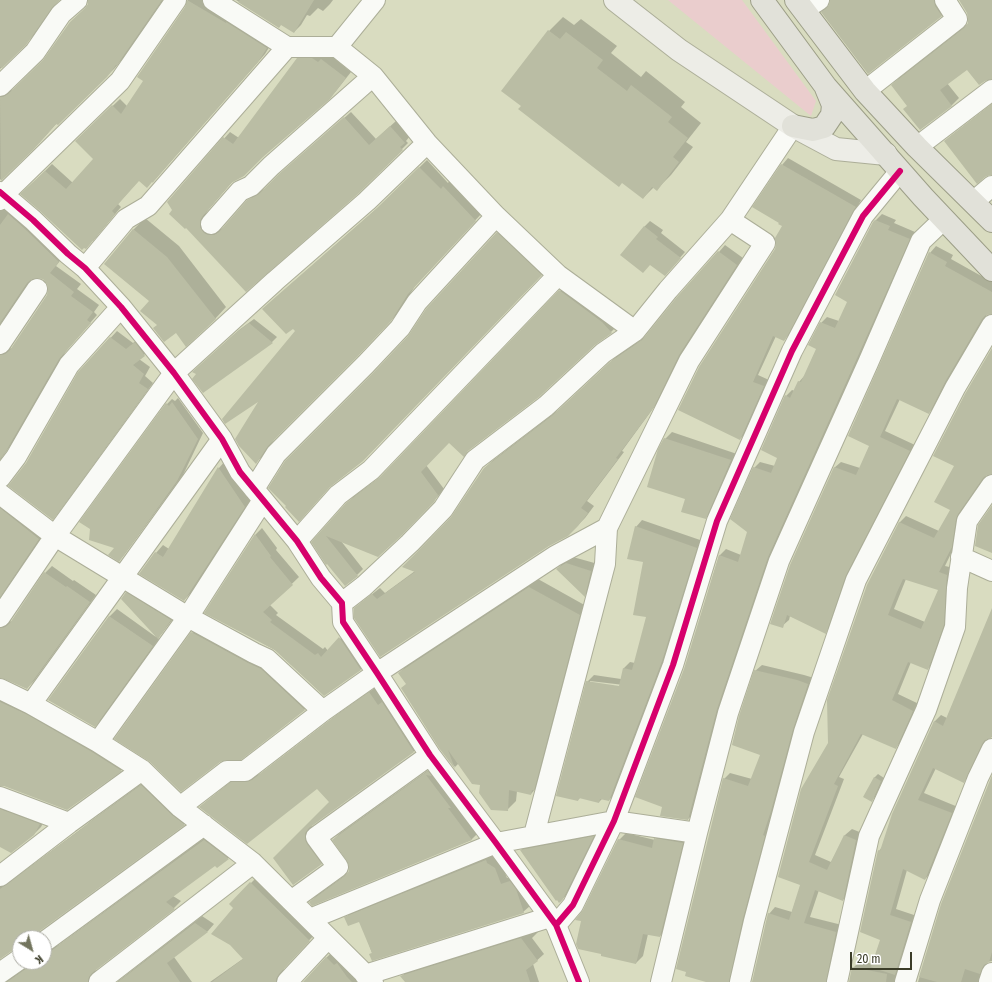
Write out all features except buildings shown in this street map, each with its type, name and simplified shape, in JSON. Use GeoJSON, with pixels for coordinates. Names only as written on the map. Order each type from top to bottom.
{"type":"FeatureCollection","features":[{"type":"Feature","properties":{"kind":"main road"},"geometry":{"type":"LineString","coordinates":[[762,0],[826,86],[944,219],[992,270]]}},
{"type":"Feature","properties":{"kind":"main road"},"geometry":{"type":"LineString","coordinates":[[806,3],[865,91],[917,147],[992,221]]}},
{"type":"Feature","properties":{"kind":"main road"},"geometry":{"type":"LineString","coordinates":[[793,126],[813,130],[824,127],[832,115],[833,105],[826,86]]}},
{"type":"Feature","properties":{"kind":"street"},"geometry":{"type":"LineString","coordinates":[[0,86],[35,52],[62,14],[77,0]]}},
{"type":"Feature","properties":{"kind":"street"},"geometry":{"type":"LineString","coordinates":[[176,0],[120,81],[1,195],[33,220],[68,254],[85,268],[121,307],[174,373],[222,439],[240,472],[297,541],[321,578],[342,603],[344,622],[430,755],[496,842],[553,921],[579,982]]}},
{"type":"Feature","properties":{"kind":"street"},"geometry":{"type":"LineString","coordinates":[[213,0],[287,47],[337,46],[373,76],[427,142],[496,216],[558,274],[635,331]]}},
{"type":"Feature","properties":{"kind":"street"},"geometry":{"type":"LineString","coordinates":[[337,46],[375,0]]}},
{"type":"Feature","properties":{"kind":"street"},"geometry":{"type":"LineString","coordinates":[[615,0],[679,50],[793,126],[836,149],[886,154]]}},
{"type":"Feature","properties":{"kind":"street"},"geometry":{"type":"LineString","coordinates":[[865,91],[957,19],[946,0]]}},
{"type":"Feature","properties":{"kind":"street"},"geometry":{"type":"LineString","coordinates":[[85,268],[126,219],[148,206],[287,47]]}},
{"type":"Feature","properties":{"kind":"street"},"geometry":{"type":"LineString","coordinates":[[211,224],[240,191],[251,186],[271,166],[373,76]]}},
{"type":"Feature","properties":{"kind":"street"},"geometry":{"type":"LineString","coordinates":[[917,147],[992,90]]}},
{"type":"Feature","properties":{"kind":"street"},"geometry":{"type":"LineString","coordinates":[[342,603],[364,586],[410,543],[443,509],[475,460],[546,406],[603,353],[635,331],[668,290],[730,220],[793,126]]}},
{"type":"Feature","properties":{"kind":"street"},"geometry":{"type":"LineString","coordinates":[[0,617],[55,536],[174,373],[367,201],[427,142]]}},
{"type":"Feature","properties":{"kind":"street"},"geometry":{"type":"LineString","coordinates":[[0,689],[31,704],[98,742],[142,770],[180,807],[253,864],[369,978],[553,921],[573,905],[614,821],[674,665],[717,521],[792,351],[859,222],[900,170]]}},
{"type":"Feature","properties":{"kind":"street"},"geometry":{"type":"LineString","coordinates":[[973,202],[992,186]]}},
{"type":"Feature","properties":{"kind":"street"},"geometry":{"type":"LineString","coordinates":[[98,742],[188,617],[259,494],[276,454],[400,328],[417,302],[496,216]]}},
{"type":"Feature","properties":{"kind":"street"},"geometry":{"type":"LineString","coordinates":[[661,982],[728,713],[779,561],[921,241],[944,219]]}},
{"type":"Feature","properties":{"kind":"street"},"geometry":{"type":"LineString","coordinates":[[534,835],[605,564],[607,528],[689,361],[765,244],[730,220]]}},
{"type":"Feature","properties":{"kind":"street"},"geometry":{"type":"LineString","coordinates":[[297,541],[338,495],[370,470],[558,274]]}},
{"type":"Feature","properties":{"kind":"street"},"geometry":{"type":"LineString","coordinates":[[0,344],[37,289]]}},
{"type":"Feature","properties":{"kind":"street"},"geometry":{"type":"LineString","coordinates":[[0,478],[16,457],[69,364],[121,307]]}},
{"type":"Feature","properties":{"kind":"street"},"geometry":{"type":"LineString","coordinates":[[740,982],[754,921],[804,732],[856,580],[955,388],[992,325]]}},
{"type":"Feature","properties":{"kind":"street"},"geometry":{"type":"LineString","coordinates":[[31,704],[222,439]]}},
{"type":"Feature","properties":{"kind":"street"},"geometry":{"type":"LineString","coordinates":[[837,982],[869,836],[926,710],[955,627],[957,588],[967,521],[992,485]]}},
{"type":"Feature","properties":{"kind":"street"},"geometry":{"type":"LineString","coordinates":[[0,494],[55,536],[188,617],[267,659],[323,712]]}},
{"type":"Feature","properties":{"kind":"street"},"geometry":{"type":"LineString","coordinates":[[180,807],[227,771],[245,771],[323,712],[378,673],[555,556],[607,528]]}},
{"type":"Feature","properties":{"kind":"street"},"geometry":{"type":"LineString","coordinates":[[961,557],[992,571]]}},
{"type":"Feature","properties":{"kind":"street"},"geometry":{"type":"LineString","coordinates":[[905,982],[930,900],[978,778],[992,749]]}},
{"type":"Feature","properties":{"kind":"street"},"geometry":{"type":"LineString","coordinates":[[291,901],[338,867],[316,837],[430,755]]}},
{"type":"Feature","properties":{"kind":"street"},"geometry":{"type":"LineString","coordinates":[[0,876],[142,770]]}},
{"type":"Feature","properties":{"kind":"street"},"geometry":{"type":"LineString","coordinates":[[0,797],[69,823]]}},
{"type":"Feature","properties":{"kind":"street"},"geometry":{"type":"LineString","coordinates":[[310,920],[496,842],[614,821],[697,833]]}},
{"type":"Feature","properties":{"kind":"street"},"geometry":{"type":"LineString","coordinates":[[52,936],[204,825]]}},
{"type":"Feature","properties":{"kind":"street"},"geometry":{"type":"LineString","coordinates":[[99,982],[253,864]]}},
{"type":"Feature","properties":{"kind":"street"},"geometry":{"type":"LineString","coordinates":[[287,982],[328,938]]}},
{"type":"Feature","properties":{"kind":"street"},"geometry":{"type":"LineString","coordinates":[[0,973],[12,965]]}},
{"type":"Feature","properties":{"kind":"street"},"geometry":{"type":"LineString","coordinates":[[989,982],[992,973]]}},
{"type":"Feature","properties":{"kind":"shaded area"},"geometry":{"type":"Polygon","coordinates":[[[668,0],[742,0],[816,101],[811,116],[668,0]]]}},
{"type":"Feature","properties":{"kind":"cycle path"},"geometry":{"type":"LineString","coordinates":[[556,925],[573,905],[614,821],[673,665],[717,521],[792,351],[863,216],[900,171]]}},
{"type":"Feature","properties":{"kind":"cycle path"},"geometry":{"type":"LineString","coordinates":[[0,192],[85,268],[121,307],[174,373],[222,439],[240,472],[297,541],[321,578],[342,603],[343,622],[430,755],[556,925],[579,982]]}}]}
